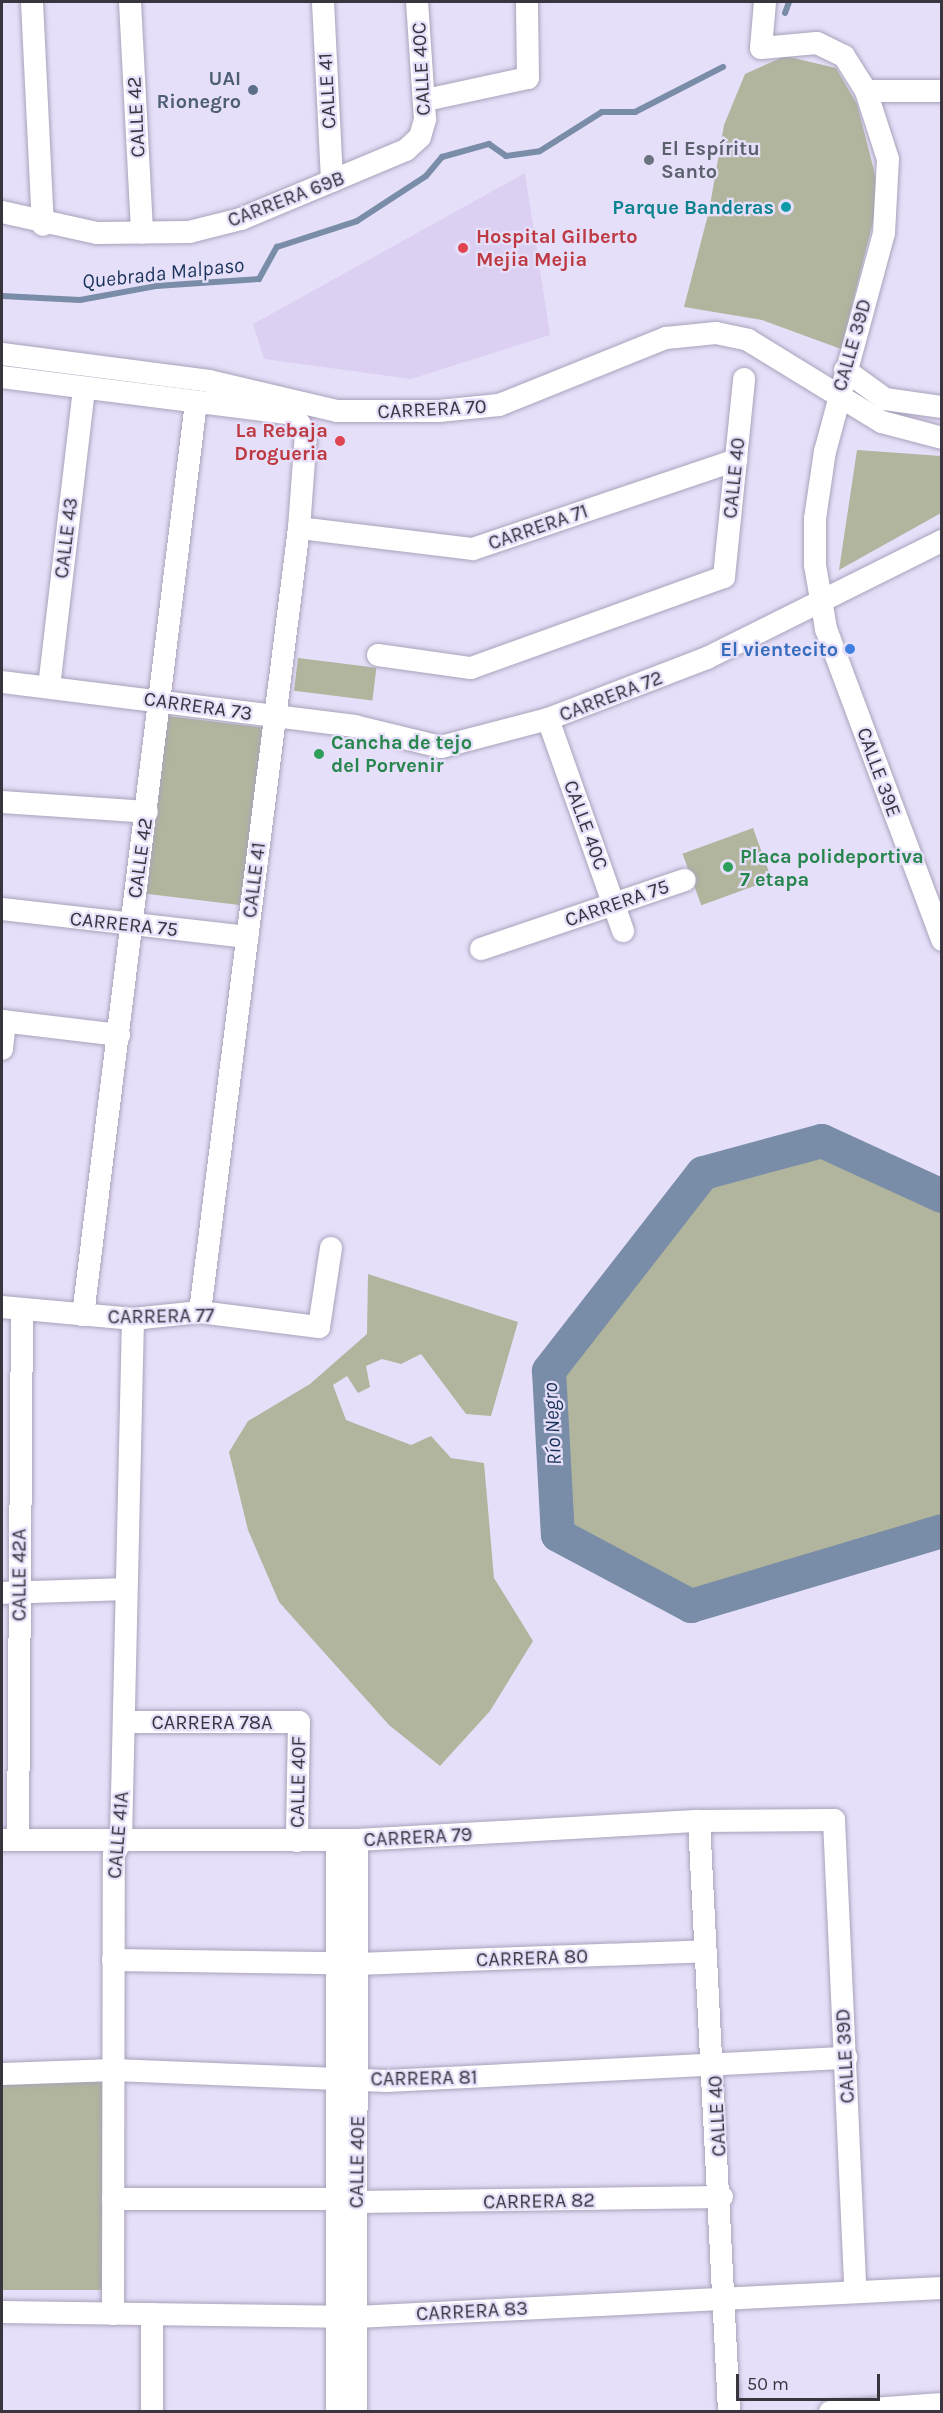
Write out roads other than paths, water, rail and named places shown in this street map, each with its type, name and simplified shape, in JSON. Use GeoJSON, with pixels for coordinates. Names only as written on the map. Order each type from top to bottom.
{"type":"FeatureCollection","features":[{"type":"Feature","properties":{"kind":"street"},"geometry":{"type":"LineString","coordinates":[[32,2],[43,225]]}},
{"type":"Feature","properties":{"kind":"street","name":"CALLE 42"},"geometry":{"type":"LineString","coordinates":[[130,2],[142,233]]}},
{"type":"Feature","properties":{"kind":"street","name":"CALLE 41"},"geometry":{"type":"LineString","coordinates":[[322,2],[332,181]]}},
{"type":"Feature","properties":{"kind":"street","name":"CALLE 40C"},"geometry":{"type":"LineString","coordinates":[[417,2],[426,100],[420,137]]}},
{"type":"Feature","properties":{"kind":"street"},"geometry":{"type":"LineString","coordinates":[[426,100],[528,78],[528,2]]}},
{"type":"Feature","properties":{"kind":"street"},"geometry":{"type":"LineString","coordinates":[[765,2],[762,48],[828,45],[853,65],[866,91],[942,90]]}},
{"type":"Feature","properties":{"kind":"street","name":"CALLE 39D"},"geometry":{"type":"LineString","coordinates":[[818,604],[815,519],[837,397],[889,202],[888,159],[866,91]]}},
{"type":"Feature","properties":{"kind":"street","name":"CARRERA 69B"},"geometry":{"type":"LineString","coordinates":[[2,212],[43,225],[142,233],[189,232],[241,219],[406,150],[420,137]]}},
{"type":"Feature","properties":{"kind":"street","name":"CARRERA 70"},"geometry":{"type":"LineString","coordinates":[[2,354],[208,381],[337,411],[439,411],[499,405],[666,338],[716,333],[748,340],[837,397],[882,422],[942,438]]}},
{"type":"Feature","properties":{"kind":"street"},"geometry":{"type":"LineString","coordinates":[[845,370],[885,399],[942,407]]}},
{"type":"Feature","properties":{"kind":"street"},"geometry":{"type":"LineString","coordinates":[[2,377],[293,414],[304,426],[308,448]]}},
{"type":"Feature","properties":{"kind":"street","name":"CALLE 40"},"geometry":{"type":"LineString","coordinates":[[378,655],[471,668],[724,577],[744,379]]}},
{"type":"Feature","properties":{"kind":"street","name":"CALLE 43"},"geometry":{"type":"LineString","coordinates":[[49,687],[84,388]]}},
{"type":"Feature","properties":{"kind":"street","name":"CALLE 42"},"geometry":{"type":"LineString","coordinates":[[83,1315],[119,1035],[130,926],[161,701],[196,402]]}},
{"type":"Feature","properties":{"kind":"street"},"geometry":{"type":"LineString","coordinates":[[308,448],[337,411]]}},
{"type":"Feature","properties":{"kind":"street","name":"CALLE 41"},"geometry":{"type":"LineString","coordinates":[[200,1312],[308,448]]}},
{"type":"Feature","properties":{"kind":"street","name":"CARRERA 71"},"geometry":{"type":"LineString","coordinates":[[299,528],[473,549],[736,459]]}},
{"type":"Feature","properties":{"kind":"street","name":"CARRERA 72"},"geometry":{"type":"LineString","coordinates":[[393,735],[441,747],[548,719],[707,658],[942,541]]}},
{"type":"Feature","properties":{"kind":"street","name":"CALLE 39E"},"geometry":{"type":"LineString","coordinates":[[818,604],[942,940]]}},
{"type":"Feature","properties":{"kind":"street"},"geometry":{"type":"LineString","coordinates":[[280,678],[288,697],[314,721]]}},
{"type":"Feature","properties":{"kind":"street","name":"CARRERA 73"},"geometry":{"type":"LineString","coordinates":[[2,682],[314,721],[393,735]]}},
{"type":"Feature","properties":{"kind":"street","name":"CALLE 40C"},"geometry":{"type":"LineString","coordinates":[[548,719],[623,931]]}},
{"type":"Feature","properties":{"kind":"street"},"geometry":{"type":"LineString","coordinates":[[2,802],[147,812]]}},
{"type":"Feature","properties":{"kind":"street","name":"CARRERA 75"},"geometry":{"type":"LineString","coordinates":[[481,949],[685,880]]}},
{"type":"Feature","properties":{"kind":"street","name":"CARRERA 75"},"geometry":{"type":"LineString","coordinates":[[2,909],[130,926],[247,937]]}},
{"type":"Feature","properties":{"kind":"street"},"geometry":{"type":"LineString","coordinates":[[2,1049],[3,1021],[119,1035]]}},
{"type":"Feature","properties":{"kind":"street","name":"CARRERA 77"},"geometry":{"type":"LineString","coordinates":[[12,1308],[133,1319],[200,1312],[319,1327],[331,1248]]}},
{"type":"Feature","properties":{"kind":"street","name":"CALLE 42A"},"geometry":{"type":"LineString","coordinates":[[10,1840],[12,1308]]}},
{"type":"Feature","properties":{"kind":"street","name":"CALLE 41A"},"geometry":{"type":"LineString","coordinates":[[113,2314],[114,1856],[121,1839],[133,1319]]}},
{"type":"Feature","properties":{"kind":"street"},"geometry":{"type":"LineString","coordinates":[[10,1593],[126,1589]]}},
{"type":"Feature","properties":{"kind":"street","name":"CARRERA 78A"},"geometry":{"type":"LineString","coordinates":[[125,1722],[299,1722]]}},
{"type":"Feature","properties":{"kind":"street","name":"CALLE 40F"},"geometry":{"type":"LineString","coordinates":[[297,1841],[299,1722]]}},
{"type":"Feature","properties":{"kind":"street","name":"CALLE 39D"},"geometry":{"type":"LineString","coordinates":[[834,1820],[855,2291]]}},
{"type":"Feature","properties":{"kind":"street","name":"CARRERA 79"},"geometry":{"type":"LineString","coordinates":[[10,1840],[347,1840],[699,1821],[834,1820]]}},
{"type":"Feature","properties":{"kind":"street","name":"CALLE 40"},"geometry":{"type":"LineString","coordinates":[[699,1821],[722,2197],[720,2300],[729,2412]]}},
{"type":"Feature","properties":{"kind":"street","name":"CALLE 40E"},"geometry":{"type":"LineString","coordinates":[[337,2412],[346,2316],[347,1840]]}},
{"type":"Feature","properties":{"kind":"street","name":"CARRERA 80"},"geometry":{"type":"LineString","coordinates":[[113,1960],[347,1963],[706,1951]]}},
{"type":"Feature","properties":{"kind":"street","name":"CARRERA 81"},"geometry":{"type":"LineString","coordinates":[[2,2074],[114,2070],[348,2079],[846,2058]]}},
{"type":"Feature","properties":{"kind":"street","name":"CARRERA 82"},"geometry":{"type":"LineString","coordinates":[[113,2199],[722,2197]]}},
{"type":"Feature","properties":{"kind":"street","name":"CARRERA 83"},"geometry":{"type":"LineString","coordinates":[[2,2312],[346,2316],[942,2288]]}},
{"type":"Feature","properties":{"kind":"street"},"geometry":{"type":"LineString","coordinates":[[152,2314],[152,2412]]}},
{"type":"Feature","properties":{"kind":"street","name":"CALLE 40E"},"geometry":{"type":"LineString","coordinates":[[346,2316],[356,2412]]}},
{"type":"Feature","properties":{"kind":"street"},"geometry":{"type":"LineString","coordinates":[[830,2412],[942,2404]]}},
{"type":"Feature","properties":{"kind":"waterway","name":"Quebrada Malpaso"},"geometry":{"type":"LineString","coordinates":[[785,13],[789,2]]}},
{"type":"Feature","properties":{"kind":"waterway","name":"Quebrada Malpaso"},"geometry":{"type":"LineString","coordinates":[[2,296],[80,300],[156,286],[259,279],[277,247],[357,221],[426,176],[442,157],[489,144],[506,156],[540,151],[602,112],[635,112],[723,67]]}},
{"type":"Feature","properties":{"kind":"waterway","name":"Río Negro"},"geometry":{"type":"LineString","coordinates":[[942,1196],[822,1141],[703,1173],[549,1371],[558,1535],[691,1606],[942,1531]]}},
{"type":"Feature","properties":{"kind":"place","name":"UAI Rionegro"},"geometry":{"type":"Point","coordinates":[253,90]}},
{"type":"Feature","properties":{"kind":"place","name":"El Espíritu Santo"},"geometry":{"type":"Point","coordinates":[649,160]}},
{"type":"Feature","properties":{"kind":"place","name":"Parque Banderas"},"geometry":{"type":"Point","coordinates":[786,207]}},
{"type":"Feature","properties":{"kind":"place","name":"Hospital Gilberto Mejia Mejia"},"geometry":{"type":"Point","coordinates":[463,248]}},
{"type":"Feature","properties":{"kind":"place","name":"La Rebaja Drogueria"},"geometry":{"type":"Point","coordinates":[340,441]}},
{"type":"Feature","properties":{"kind":"place","name":"El vientecito"},"geometry":{"type":"Point","coordinates":[850,649]}},
{"type":"Feature","properties":{"kind":"place","name":"Cancha de tejo del Porvenir"},"geometry":{"type":"Point","coordinates":[319,754]}},
{"type":"Feature","properties":{"kind":"place","name":"Placa polideportiva 7 etapa"},"geometry":{"type":"Point","coordinates":[728,867]}}]}
